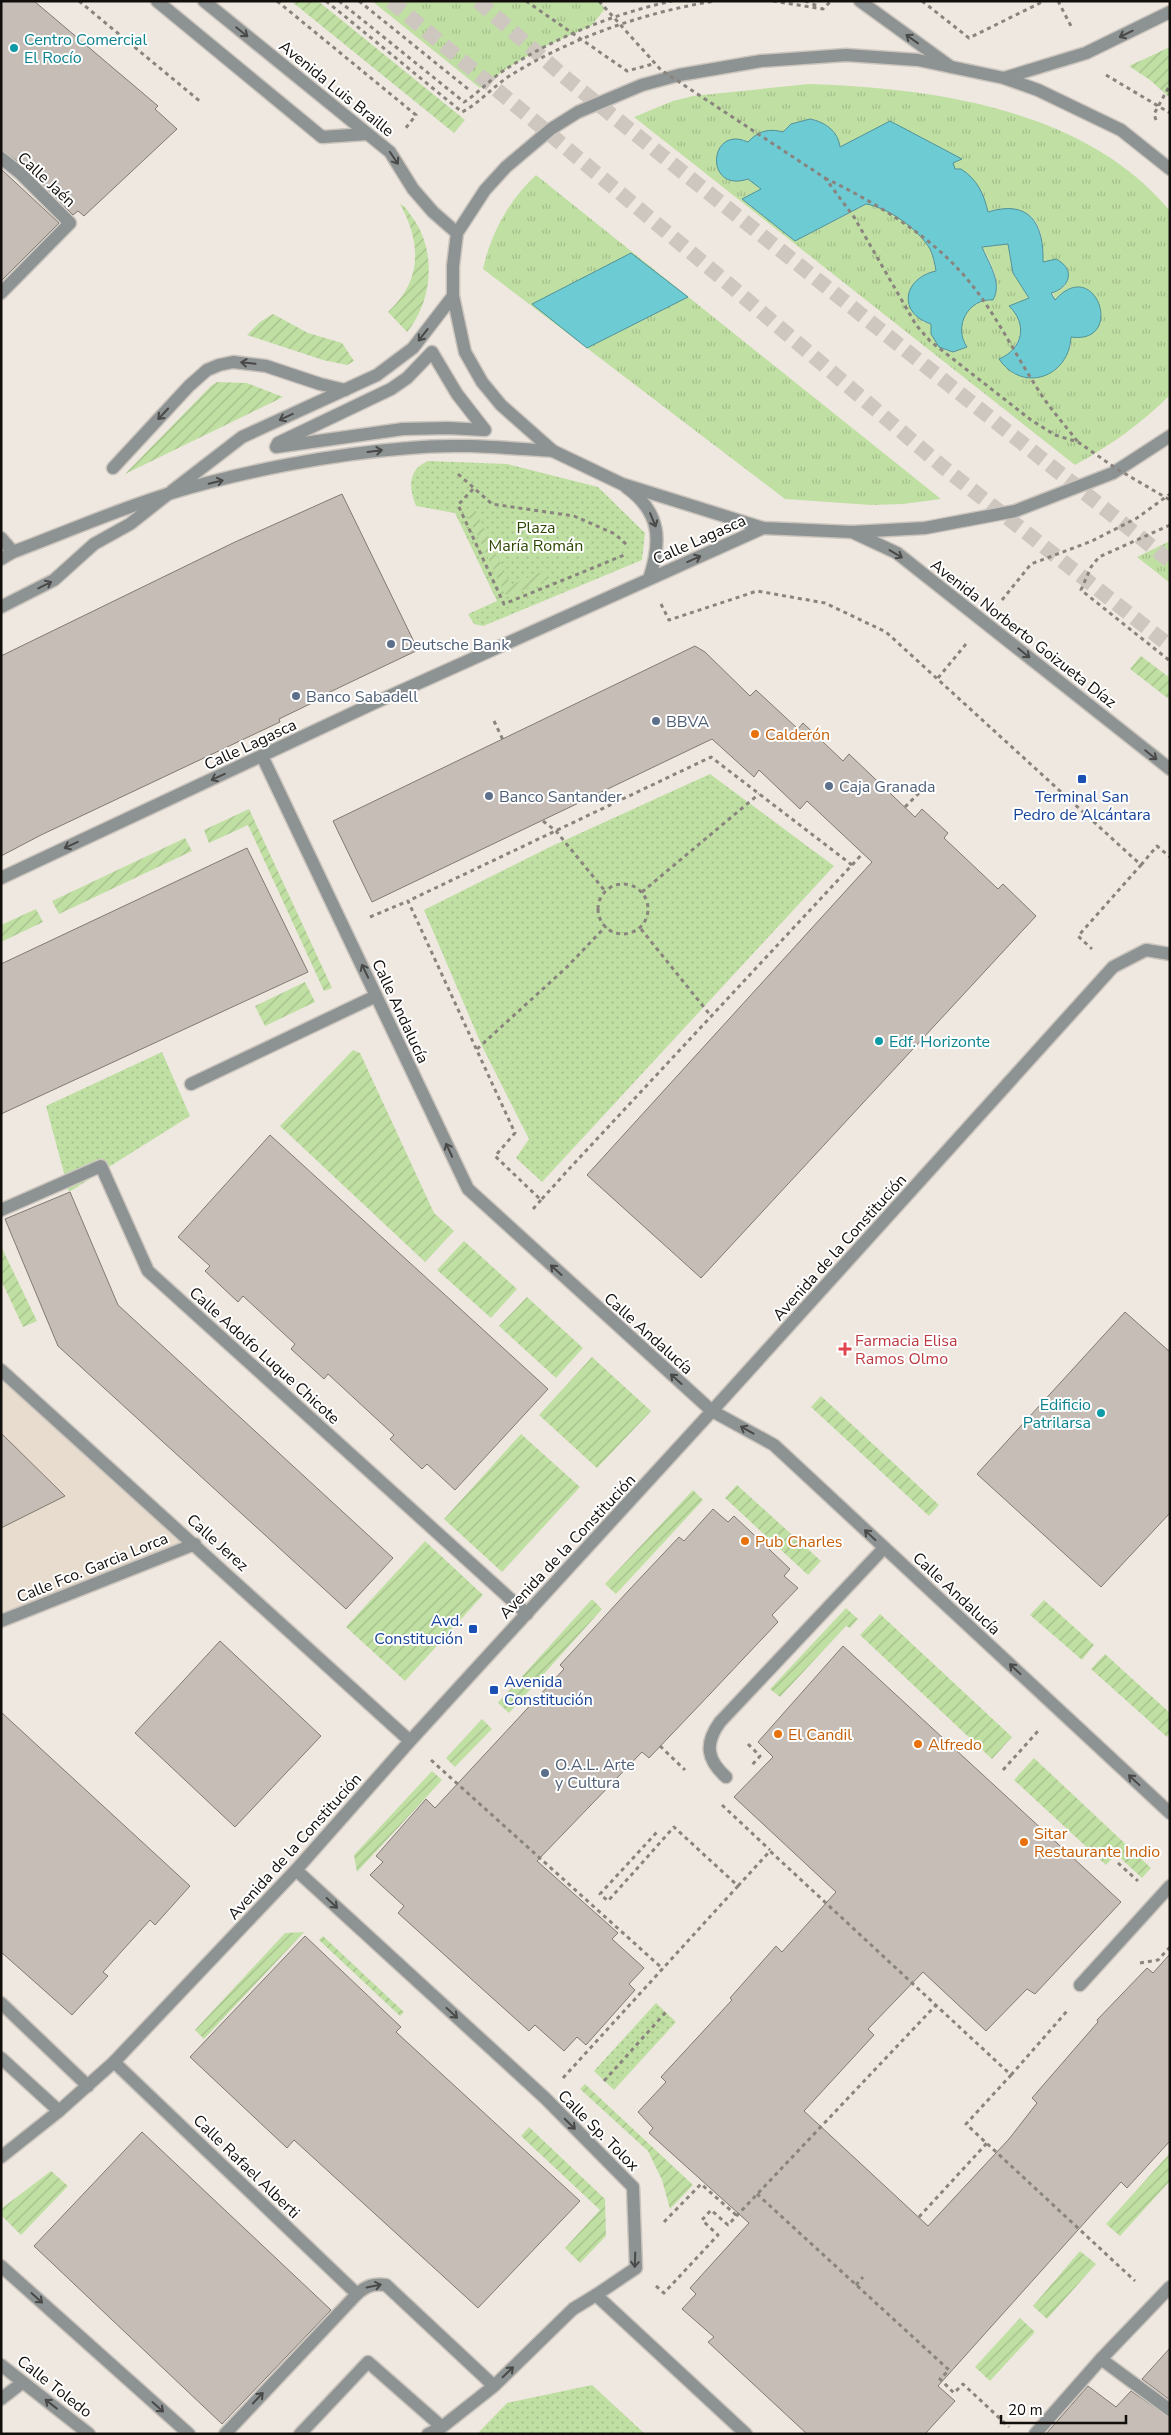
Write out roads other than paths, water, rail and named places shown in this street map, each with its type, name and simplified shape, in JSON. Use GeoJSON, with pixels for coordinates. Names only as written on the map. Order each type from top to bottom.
{"type":"FeatureCollection","features":[{"type":"Feature","properties":{"kind":"street"},"geometry":{"type":"LineString","coordinates":[[157,1],[322,137],[367,134]]}},
{"type":"Feature","properties":{"kind":"street","name":"Avenida Luis Braille"},"geometry":{"type":"LineString","coordinates":[[204,1],[390,152],[413,189],[433,212],[457,233]]}},
{"type":"Feature","properties":{"kind":"street"},"geometry":{"type":"LineString","coordinates":[[860,1],[951,67]]}},
{"type":"Feature","properties":{"kind":"street"},"geometry":{"type":"LineString","coordinates":[[1004,78],[1086,53],[1170,12]]}},
{"type":"Feature","properties":{"kind":"street"},"geometry":{"type":"LineString","coordinates":[[1170,168],[1121,130],[1038,90],[1004,78],[918,60],[846,55],[761,61],[642,85],[578,112],[551,129],[506,167],[485,190],[457,233],[453,266],[453,296],[465,352],[482,382],[501,404],[553,451],[622,484],[763,528],[852,532],[925,528],[1015,512],[1113,473],[1170,436]]}},
{"type":"Feature","properties":{"kind":"street","name":"Calle Jaén"},"geometry":{"type":"LineString","coordinates":[[1,158],[20,173],[70,223],[1,293]]}},
{"type":"Feature","properties":{"kind":"street"},"geometry":{"type":"LineString","coordinates":[[1,607],[54,580],[94,544],[130,524],[242,437],[378,375],[413,348],[453,296]]}},
{"type":"Feature","properties":{"kind":"street"},"geometry":{"type":"LineString","coordinates":[[432,352],[462,401],[484,426],[484,430],[448,428],[403,429],[276,447],[278,443],[392,389],[407,378],[432,352]]}},
{"type":"Feature","properties":{"kind":"street"},"geometry":{"type":"LineString","coordinates":[[113,468],[188,386],[207,370],[219,365],[233,362],[266,366],[320,384],[345,390]]}},
{"type":"Feature","properties":{"kind":"street"},"geometry":{"type":"LineString","coordinates":[[1,538],[7,555],[168,494],[267,470],[328,458],[410,447],[447,446],[553,451]]}},
{"type":"Feature","properties":{"kind":"street","name":"Calle Lagasca"},"geometry":{"type":"LineString","coordinates":[[622,484],[638,495],[646,506],[657,531],[657,556],[649,579]]}},
{"type":"Feature","properties":{"kind":"street","name":"Calle Lagasca"},"geometry":{"type":"LineString","coordinates":[[1,878],[262,756],[763,528]]}},
{"type":"Feature","properties":{"kind":"street","name":"Avenida Norberto Goizueta Díaz"},"geometry":{"type":"LineString","coordinates":[[852,532],[896,553],[1170,769]]}},
{"type":"Feature","properties":{"kind":"street","name":"Calle Andalucía"},"geometry":{"type":"LineString","coordinates":[[262,756],[468,1189],[712,1411],[774,1445],[1170,1813]]}},
{"type":"Feature","properties":{"kind":"street","name":"Avenida de la Constitución"},"geometry":{"type":"LineString","coordinates":[[1,2157],[59,2111],[114,2062],[296,1870],[410,1741],[712,1411],[1113,967],[1146,950],[1170,954]]}},
{"type":"Feature","properties":{"kind":"street"},"geometry":{"type":"LineString","coordinates":[[191,1084],[376,996]]}},
{"type":"Feature","properties":{"kind":"street","name":"Calle Adolfo Luque Chicote"},"geometry":{"type":"LineString","coordinates":[[1,1210],[101,1166],[148,1271],[527,1614]]}},
{"type":"Feature","properties":{"kind":"street","name":"Calle Jerez"},"geometry":{"type":"LineString","coordinates":[[1,1370],[196,1544],[410,1741]]}},
{"type":"Feature","properties":{"kind":"street","name":"Calle Fco. Garcia Lorca"},"geometry":{"type":"LineString","coordinates":[[1,1621],[196,1544]]}},
{"type":"Feature","properties":{"kind":"street"},"geometry":{"type":"LineString","coordinates":[[726,1777],[714,1766],[710,1756],[712,1733],[720,1722],[884,1548]]}},
{"type":"Feature","properties":{"kind":"street","name":"Calle Sp. Tolox"},"geometry":{"type":"LineString","coordinates":[[296,1870],[545,2098],[633,2187],[636,2268],[596,2296]]}},
{"type":"Feature","properties":{"kind":"street"},"geometry":{"type":"LineString","coordinates":[[1080,1985],[1170,1886]]}},
{"type":"Feature","properties":{"kind":"street"},"geometry":{"type":"LineString","coordinates":[[1,2003],[88,2086]]}},
{"type":"Feature","properties":{"kind":"street"},"geometry":{"type":"LineString","coordinates":[[1,2058],[59,2111]]}},
{"type":"Feature","properties":{"kind":"street","name":"Calle Rafael Alberti"},"geometry":{"type":"LineString","coordinates":[[114,2062],[357,2294]]}},
{"type":"Feature","properties":{"kind":"street"},"geometry":{"type":"LineString","coordinates":[[1,2266],[190,2434]]}},
{"type":"Feature","properties":{"kind":"street"},"geometry":{"type":"LineString","coordinates":[[225,2434],[357,2294],[370,2286],[386,2285],[494,2386]]}},
{"type":"Feature","properties":{"kind":"street"},"geometry":{"type":"LineString","coordinates":[[1035,2434],[1170,2287]]}},
{"type":"Feature","properties":{"kind":"street"},"geometry":{"type":"LineString","coordinates":[[428,2434],[442,2428],[494,2386],[574,2308],[596,2296],[746,2434]]}},
{"type":"Feature","properties":{"kind":"street"},"geometry":{"type":"LineString","coordinates":[[1102,2359],[1170,2410]]}},
{"type":"Feature","properties":{"kind":"street"},"geometry":{"type":"LineString","coordinates":[[300,2434],[368,2362],[442,2428]]}},
{"type":"Feature","properties":{"kind":"street","name":"Calle Toledo"},"geometry":{"type":"LineString","coordinates":[[1,2365],[89,2434]]}},
{"type":"Feature","properties":{"kind":"street"},"geometry":{"type":"LineString","coordinates":[[1,2399],[24,2382]]}},
{"type":"Feature","properties":{"kind":"water"},"geometry":{"type":"Polygon","coordinates":[[[810,119],[821,122],[830,128],[837,136],[840,147],[890,121],[962,159],[953,163],[955,169],[961,169],[976,182],[988,212],[1014,209],[1024,212],[1032,218],[1041,236],[1043,262],[1056,259],[1066,268],[1068,278],[1066,283],[1057,291],[1051,293],[1055,300],[1070,289],[1083,288],[1093,294],[1099,304],[1101,317],[1097,328],[1088,336],[1071,337],[1068,351],[1054,371],[1032,378],[1020,376],[1009,370],[999,359],[1007,355],[1018,343],[1021,328],[1019,320],[1009,306],[1029,298],[1013,273],[1008,244],[982,247],[995,280],[996,293],[993,300],[976,304],[965,315],[962,331],[967,347],[953,352],[939,347],[931,334],[931,324],[920,319],[913,312],[909,304],[908,296],[911,288],[925,275],[936,271],[930,249],[911,227],[884,210],[866,204],[795,241],[742,199],[761,189],[748,179],[734,181],[724,177],[718,169],[716,159],[719,150],[725,142],[735,139],[748,142],[764,131],[783,132],[791,124],[810,119]]]}},
{"type":"Feature","properties":{"kind":"water"},"geometry":{"type":"Polygon","coordinates":[[[631,253],[688,297],[587,348],[532,304],[631,253]]]}},
{"type":"Feature","properties":{"kind":"tunnel"},"geometry":{"type":"LineString","coordinates":[[391,1],[725,281],[943,467],[1170,646]]}},
{"type":"Feature","properties":{"kind":"tunnel"},"geometry":{"type":"LineString","coordinates":[[478,1],[567,79],[1170,561]]}},
{"type":"Feature","properties":{"kind":"place","name":"Centro Comercial El Rocío"},"geometry":{"type":"Point","coordinates":[14,48]}},
{"type":"Feature","properties":{"kind":"place","name":"Deutsche Bank"},"geometry":{"type":"Point","coordinates":[391,644]}},
{"type":"Feature","properties":{"kind":"place","name":"Banco Sabadell"},"geometry":{"type":"Point","coordinates":[296,696]}},
{"type":"Feature","properties":{"kind":"place","name":"BBVA"},"geometry":{"type":"Point","coordinates":[656,721]}},
{"type":"Feature","properties":{"kind":"place","name":"Calderón"},"geometry":{"type":"Point","coordinates":[755,734]}},
{"type":"Feature","properties":{"kind":"place","name":"Terminal San Pedro de Alcántara"},"geometry":{"type":"Point","coordinates":[1082,779]}},
{"type":"Feature","properties":{"kind":"place","name":"Caja Granada"},"geometry":{"type":"Point","coordinates":[829,786]}},
{"type":"Feature","properties":{"kind":"place","name":"Banco Santander"},"geometry":{"type":"Point","coordinates":[489,796]}},
{"type":"Feature","properties":{"kind":"place","name":"Edf. Horizonte"},"geometry":{"type":"Point","coordinates":[879,1041]}},
{"type":"Feature","properties":{"kind":"place","name":"Farmacia Elisa Ramos Olmo"},"geometry":{"type":"Point","coordinates":[845,1349]}},
{"type":"Feature","properties":{"kind":"place","name":"Edificio Patrilarsa"},"geometry":{"type":"Point","coordinates":[1101,1413]}},
{"type":"Feature","properties":{"kind":"place","name":"Pub Charles"},"geometry":{"type":"Point","coordinates":[745,1541]}},
{"type":"Feature","properties":{"kind":"place","name":"Avd. Constitución"},"geometry":{"type":"Point","coordinates":[473,1629]}},
{"type":"Feature","properties":{"kind":"place","name":"Avenida Constitución"},"geometry":{"type":"Point","coordinates":[494,1690]}},
{"type":"Feature","properties":{"kind":"place","name":"El Candil"},"geometry":{"type":"Point","coordinates":[778,1734]}},
{"type":"Feature","properties":{"kind":"place","name":"Alfredo"},"geometry":{"type":"Point","coordinates":[918,1744]}},
{"type":"Feature","properties":{"kind":"place","name":"O.A.L. Arte y Cultura"},"geometry":{"type":"Point","coordinates":[545,1773]}},
{"type":"Feature","properties":{"kind":"place","name":"Sitar Restaurante Indio"},"geometry":{"type":"Point","coordinates":[1024,1842]}},
{"type":"Feature","properties":{"kind":"park label","name":"Plaza María Román"},"geometry":{"type":"Point","coordinates":[536,536]}}]}
